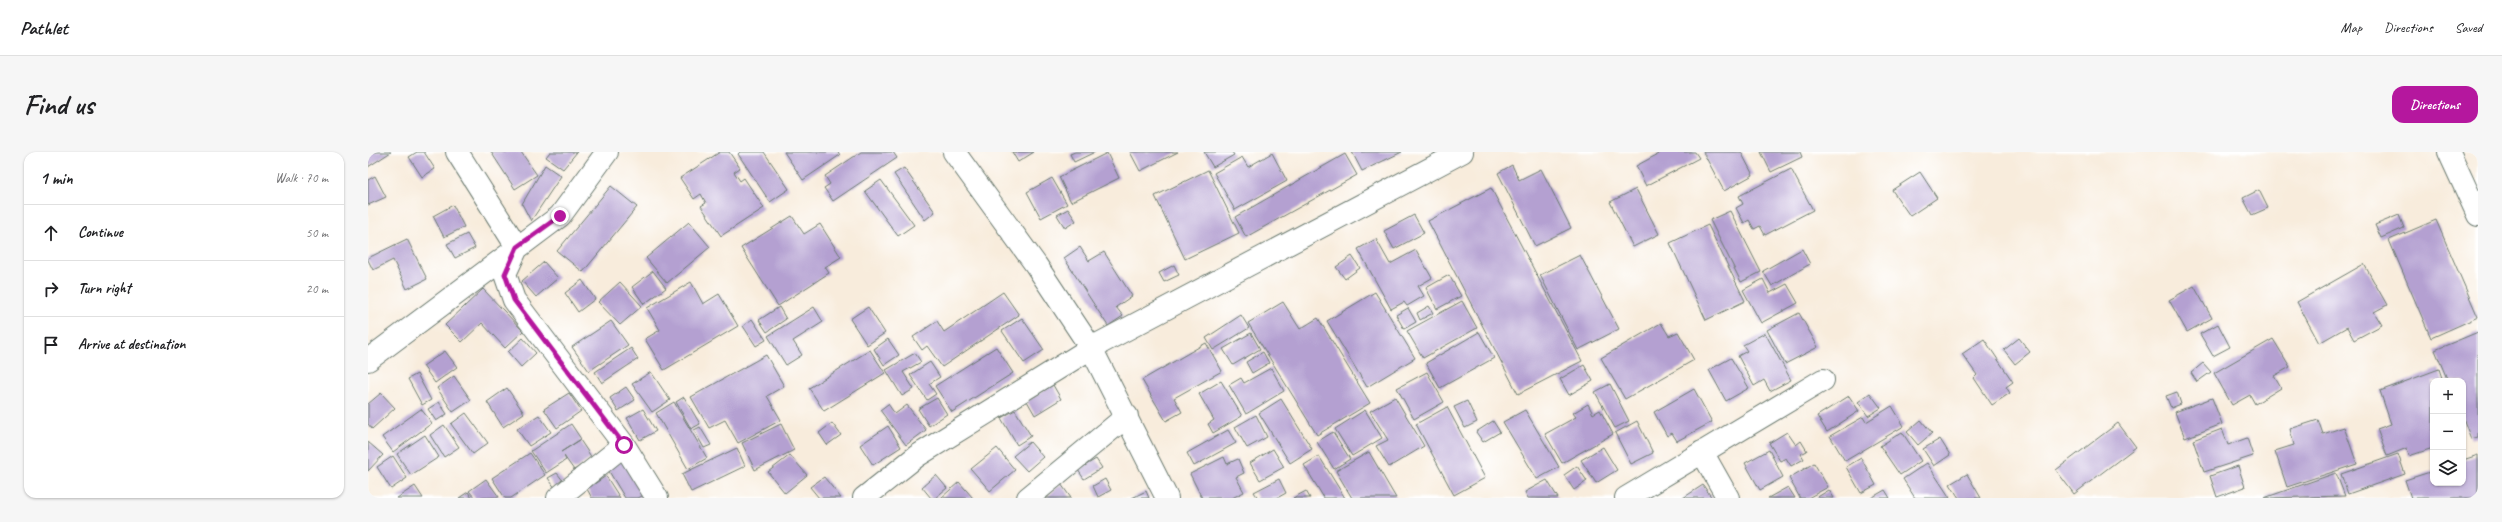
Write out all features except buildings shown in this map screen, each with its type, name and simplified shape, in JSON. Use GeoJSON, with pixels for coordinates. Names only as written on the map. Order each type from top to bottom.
{"type":"FeatureCollection","features":[{"type":"Feature","properties":{"kind":"main road"},"geometry":{"type":"LineString","coordinates":[[457,152],[517,247]]}},
{"type":"Feature","properties":{"kind":"main road"},"geometry":{"type":"LineString","coordinates":[[368,360],[560,216],[607,152]]}},
{"type":"Feature","properties":{"kind":"main road"},"geometry":{"type":"LineString","coordinates":[[954,152],[1036,265],[1091,348],[1127,416],[1167,498]]}},
{"type":"Feature","properties":{"kind":"main road"},"geometry":{"type":"LineString","coordinates":[[864,498],[918,456],[1091,348],[1462,152]]}},
{"type":"Feature","properties":{"kind":"main road"},"geometry":{"type":"LineString","coordinates":[[2449,152],[2478,215]]}},
{"type":"Feature","properties":{"kind":"main road"},"geometry":{"type":"LineString","coordinates":[[517,247],[505,274],[514,300],[624,445],[657,498]]}},
{"type":"Feature","properties":{"kind":"main road"},"geometry":{"type":"LineString","coordinates":[[1626,498],[1822,380]]}},
{"type":"Feature","properties":{"kind":"main road"},"geometry":{"type":"LineString","coordinates":[[1028,498],[1127,416]]}},
{"type":"Feature","properties":{"kind":"main road"},"geometry":{"type":"LineString","coordinates":[[558,498],[624,445]]}},
{"type":"Feature","properties":{"kind":"main road"},"geometry":{"type":"LineString","coordinates":[[1702,452],[1728,498]]}},
{"type":"Feature","properties":{"kind":"route"},"geometry":{"type":"LineString","coordinates":[[560,216],[517,247],[505,274],[514,300],[624,445]]}}]}
